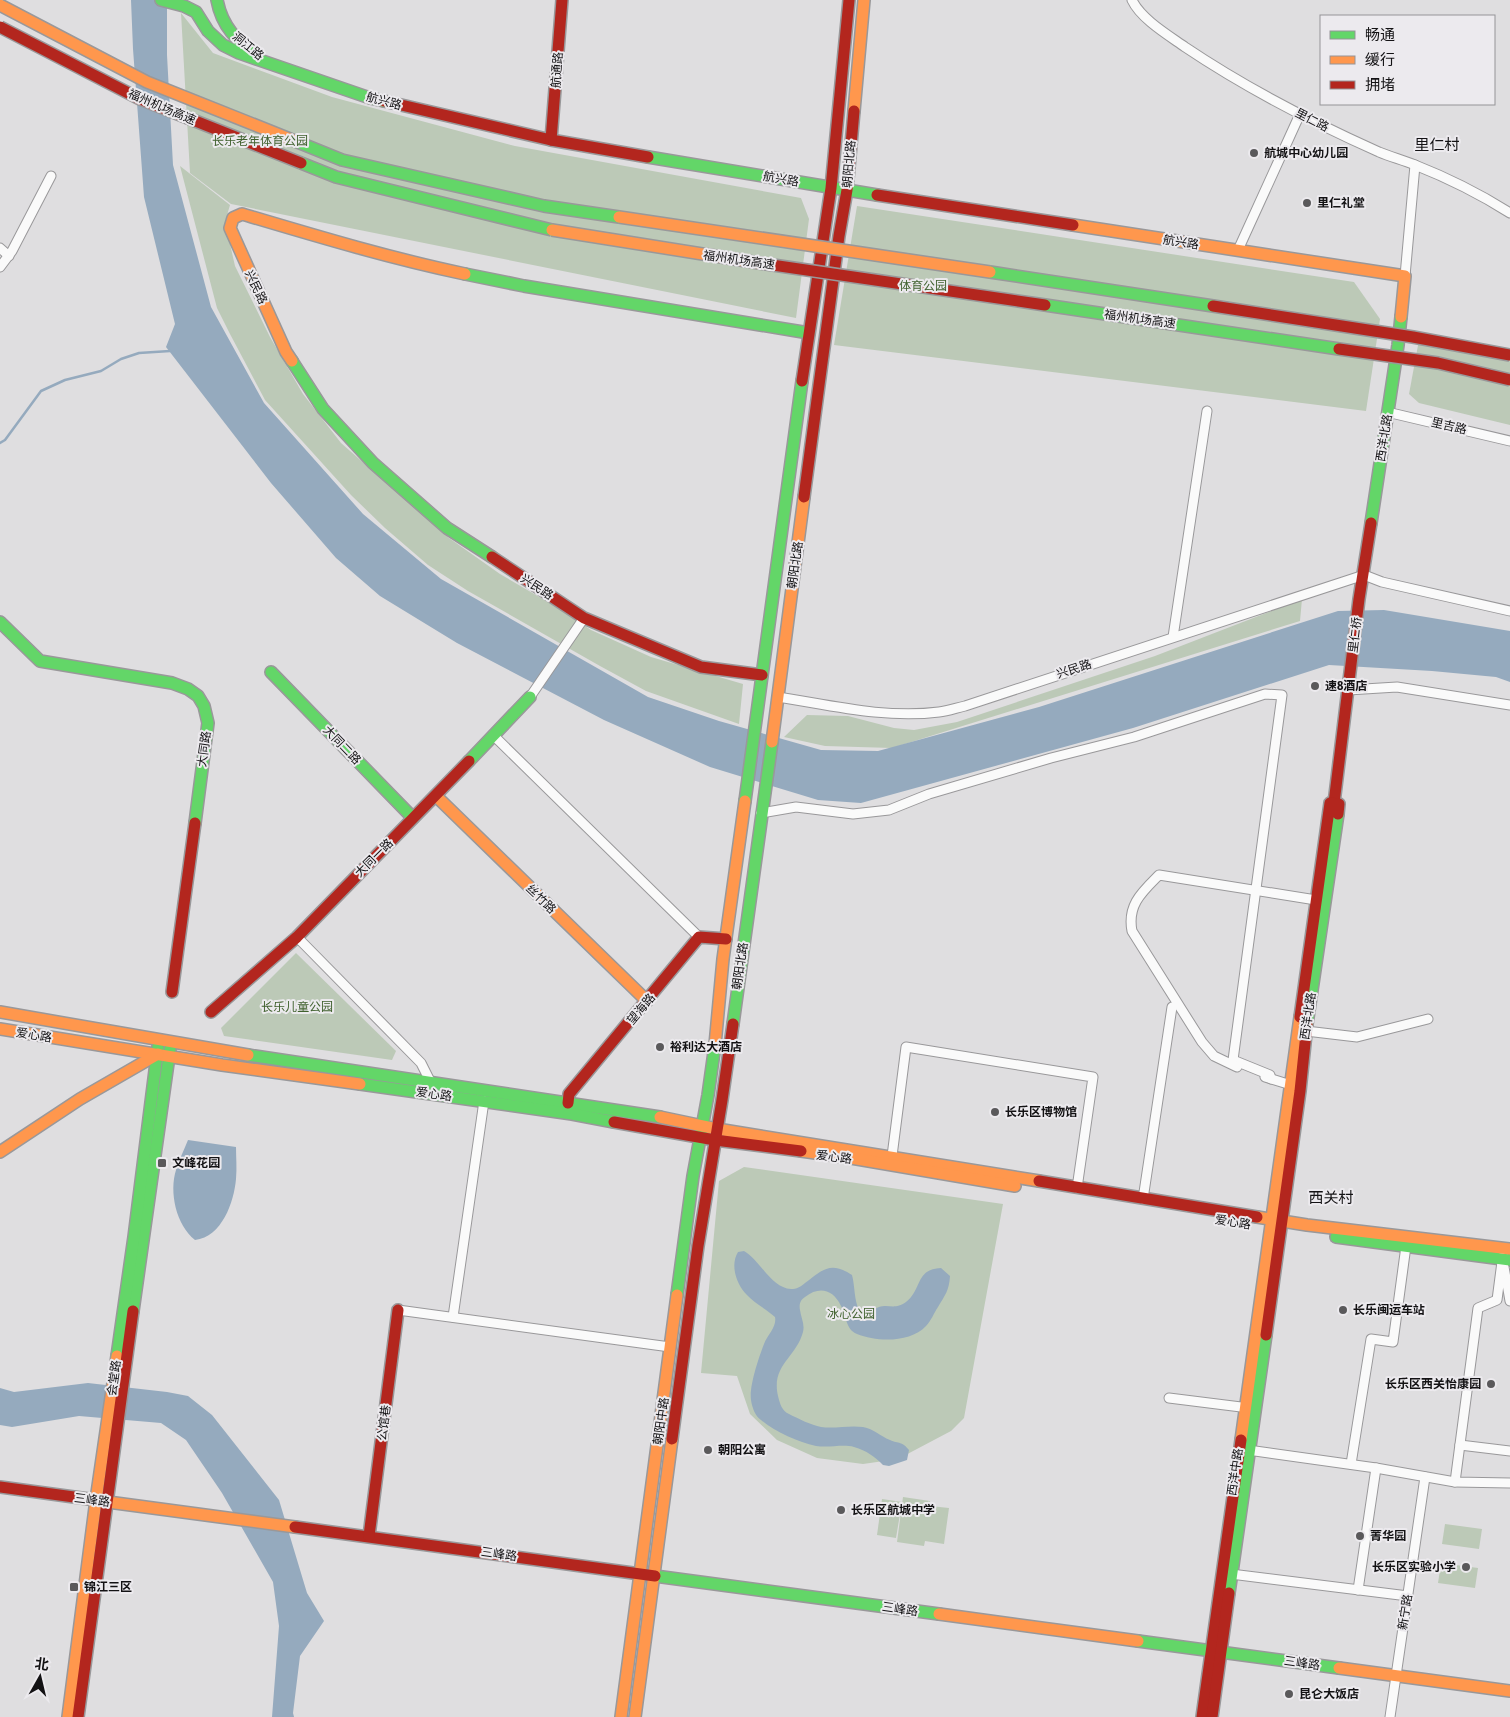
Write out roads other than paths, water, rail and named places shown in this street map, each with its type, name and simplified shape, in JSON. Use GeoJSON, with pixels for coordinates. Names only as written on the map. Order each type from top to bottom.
{"type":"FeatureCollection","features":[{"type":"Feature","properties":{"kind":"main road","name":"航兴路"},"geometry":{"type":"LineString","coordinates":[[161,0],[184,6],[196,12],[208,31],[222,45],[239,53],[380,100],[551,140],[831,188],[1405,276]]}},
{"type":"Feature","properties":{"kind":"main road","name":"洞江路"},"geometry":{"type":"LineString","coordinates":[[217,0],[220,15],[228,30],[248,49],[270,63]]}},
{"type":"Feature","properties":{"kind":"main road","name":"航通路"},"geometry":{"type":"LineString","coordinates":[[551,140],[562,0]]}},
{"type":"Feature","properties":{"kind":"main road","name":"朝阳北路"},"geometry":{"type":"LineString","coordinates":[[704,1125],[720,1008],[726,939],[809,333],[831,188],[849,0]]}},
{"type":"Feature","properties":{"kind":"main road","name":"朝阳北路"},"geometry":{"type":"LineString","coordinates":[[716,1134],[778,696],[839,236],[847,190],[864,0]]}},
{"type":"Feature","properties":{"kind":"main road","name":"福州机场高速"},"geometry":{"type":"LineString","coordinates":[[0,5],[147,82],[342,160],[544,206],[1413,337],[1510,355]]}},
{"type":"Feature","properties":{"kind":"main road","name":"福州机场高速"},"geometry":{"type":"LineString","coordinates":[[0,27],[140,99],[336,177],[537,227],[711,256],[1438,363],[1510,380]]}},
{"type":"Feature","properties":{"kind":"main road","name":"兴民路"},"geometry":{"type":"LineString","coordinates":[[762,675],[701,667],[584,618],[446,528],[373,463],[323,409],[286,352],[230,228],[233,218],[242,214],[254,216],[341,244],[409,262],[524,286],[809,333]]}},
{"type":"Feature","properties":{"kind":"main road","name":"西洋北路"},"geometry":{"type":"LineString","coordinates":[[1359,599],[1398,345],[1405,276]]}},
{"type":"Feature","properties":{"kind":"main road","name":"里仁桥"},"geometry":{"type":"LineString","coordinates":[[1350,672],[1359,599]]}},
{"type":"Feature","properties":{"kind":"main road","name":"大同路"},"geometry":{"type":"LineString","coordinates":[[0,622],[40,661],[172,684],[192,690],[204,704],[208,723],[172,992]]}},
{"type":"Feature","properties":{"kind":"main road","name":"大同二路"},"geometry":{"type":"LineString","coordinates":[[271,672],[413,818]]}},
{"type":"Feature","properties":{"kind":"main road","name":"西洋北路"},"geometry":{"type":"LineString","coordinates":[[1276,1224],[1300,1091],[1350,672]]}},
{"type":"Feature","properties":{"kind":"main road","name":"大同一路"},"geometry":{"type":"LineString","coordinates":[[211,1012],[297,937],[436,796],[530,697]]}},
{"type":"Feature","properties":{"kind":"main road","name":"丝竹路"},"geometry":{"type":"LineString","coordinates":[[436,796],[647,1002]]}},
{"type":"Feature","properties":{"kind":"main road","name":"西洋北路"},"geometry":{"type":"LineString","coordinates":[[1276,1224],[1291,1085],[1316,900],[1334,803]]}},
{"type":"Feature","properties":{"kind":"main road"},"geometry":{"type":"LineString","coordinates":[[699,937],[726,939]]}},
{"type":"Feature","properties":{"kind":"main road","name":"望海路"},"geometry":{"type":"LineString","coordinates":[[568,1103],[569,1094],[699,937]]}},
{"type":"Feature","properties":{"kind":"main road","name":"爱心路"},"geometry":{"type":"LineString","coordinates":[[0,1012],[165,1041],[704,1125],[716,1134],[850,1158],[1406,1246],[1506,1254]]}},
{"type":"Feature","properties":{"kind":"main road","name":"爱心路"},"geometry":{"type":"LineString","coordinates":[[0,1029],[163,1056],[572,1114],[701,1137],[716,1134],[892,1156],[1276,1224],[1506,1254]]}},
{"type":"Feature","properties":{"kind":"main road"},"geometry":{"type":"LineString","coordinates":[[0,1152],[74,1102],[163,1056],[165,1041]]}},
{"type":"Feature","properties":{"kind":"main road","name":"会堂路"},"geometry":{"type":"LineString","coordinates":[[78,1717],[134,1237],[163,1056]]}},
{"type":"Feature","properties":{"kind":"main road","name":"朝阳中路"},"geometry":{"type":"LineString","coordinates":[[621,1717],[693,1176],[704,1125]]}},
{"type":"Feature","properties":{"kind":"main road","name":"朝阳中路"},"geometry":{"type":"LineString","coordinates":[[635,1717],[691,1311],[698,1246],[716,1134]]}},
{"type":"Feature","properties":{"kind":"main road","name":"西洋中路"},"geometry":{"type":"LineString","coordinates":[[1212,1717],[1216,1651],[1276,1224]]}},
{"type":"Feature","properties":{"kind":"main road"},"geometry":{"type":"LineString","coordinates":[[675,1309],[691,1311]]}},
{"type":"Feature","properties":{"kind":"main road","name":"公馆巷"},"geometry":{"type":"LineString","coordinates":[[369,1536],[398,1310]]}},
{"type":"Feature","properties":{"kind":"main road","name":"西洋中路"},"geometry":{"type":"LineString","coordinates":[[1202,1717],[1231,1574],[1248,1450],[1249,1408]]}},
{"type":"Feature","properties":{"kind":"main road","name":"三峰路"},"geometry":{"type":"LineString","coordinates":[[0,1487],[1510,1691]]}},
{"type":"Feature","properties":{"kind":"main road","name":"会堂路"},"geometry":{"type":"LineString","coordinates":[[68,1717],[102,1501]]}},
{"type":"Feature","properties":{"kind":"street","name":"里仁路"},"geometry":{"type":"LineString","coordinates":[[1132,0],[1134,5],[1158,28],[1220,70],[1300,114],[1381,153],[1415,165],[1485,198],[1510,213]]}},
{"type":"Feature","properties":{"kind":"street"},"geometry":{"type":"LineString","coordinates":[[1238,250],[1300,114]]}},
{"type":"Feature","properties":{"kind":"street"},"geometry":{"type":"LineString","coordinates":[[1405,276],[1415,165]]}},
{"type":"Feature","properties":{"kind":"street"},"geometry":{"type":"LineString","coordinates":[[0,267],[9,256],[51,176]]}},
{"type":"Feature","properties":{"kind":"street"},"geometry":{"type":"LineString","coordinates":[[0,248],[9,256]]}},
{"type":"Feature","properties":{"kind":"street"},"geometry":{"type":"LineString","coordinates":[[1173,637],[1207,411]]}},
{"type":"Feature","properties":{"kind":"street","name":"里吉路"},"geometry":{"type":"LineString","coordinates":[[1388,412],[1510,441]]}},
{"type":"Feature","properties":{"kind":"street"},"geometry":{"type":"LineString","coordinates":[[1364,575],[1382,582],[1510,611]]}},
{"type":"Feature","properties":{"kind":"street","name":"兴民路"},"geometry":{"type":"LineString","coordinates":[[778,696],[876,712],[939,712],[965,706],[1364,575]]}},
{"type":"Feature","properties":{"kind":"street"},"geometry":{"type":"LineString","coordinates":[[530,697],[584,618]]}},
{"type":"Feature","properties":{"kind":"street"},"geometry":{"type":"LineString","coordinates":[[1348,690],[1397,687],[1510,705]]}},
{"type":"Feature","properties":{"kind":"street"},"geometry":{"type":"LineString","coordinates":[[761,813],[796,807],[853,814],[889,810],[929,794],[1051,758],[1134,737],[1265,694],[1282,696],[1233,1060],[1270,1075],[1271,1079]]}},
{"type":"Feature","properties":{"kind":"street"},"geometry":{"type":"LineString","coordinates":[[494,735],[699,937]]}},
{"type":"Feature","properties":{"kind":"street"},"geometry":{"type":"LineString","coordinates":[[1291,1085],[1240,1068],[1214,1056],[1202,1042],[1132,931],[1130,920],[1135,902],[1159,875],[1316,900]]}},
{"type":"Feature","properties":{"kind":"street"},"geometry":{"type":"LineString","coordinates":[[297,937],[421,1063],[431,1083]]}},
{"type":"Feature","properties":{"kind":"street"},"geometry":{"type":"LineString","coordinates":[[1143,1199],[1172,1007]]}},
{"type":"Feature","properties":{"kind":"street"},"geometry":{"type":"LineString","coordinates":[[1306,1031],[1357,1037],[1428,1019]]}},
{"type":"Feature","properties":{"kind":"street"},"geometry":{"type":"LineString","coordinates":[[892,1156],[906,1047],[1093,1077],[1077,1188]]}},
{"type":"Feature","properties":{"kind":"street"},"geometry":{"type":"LineString","coordinates":[[453,1317],[484,1101]]}},
{"type":"Feature","properties":{"kind":"street"},"geometry":{"type":"LineString","coordinates":[[1351,1464],[1371,1339],[1393,1342],[1406,1246]]}},
{"type":"Feature","properties":{"kind":"street"},"geometry":{"type":"LineString","coordinates":[[1506,1254],[1510,1301]]}},
{"type":"Feature","properties":{"kind":"street"},"geometry":{"type":"LineString","coordinates":[[1455,1482],[1478,1308],[1497,1300],[1506,1254]]}},
{"type":"Feature","properties":{"kind":"street"},"geometry":{"type":"LineString","coordinates":[[398,1310],[670,1347]]}},
{"type":"Feature","properties":{"kind":"street"},"geometry":{"type":"LineString","coordinates":[[1169,1398],[1249,1408]]}},
{"type":"Feature","properties":{"kind":"street"},"geometry":{"type":"LineString","coordinates":[[1460,1445],[1510,1451]]}},
{"type":"Feature","properties":{"kind":"street"},"geometry":{"type":"LineString","coordinates":[[1248,1450],[1351,1464],[1455,1482],[1510,1483]]}},
{"type":"Feature","properties":{"kind":"street"},"geometry":{"type":"LineString","coordinates":[[1358,1590],[1376,1468]]}},
{"type":"Feature","properties":{"kind":"street","name":"新宁路"},"geometry":{"type":"LineString","coordinates":[[1390,1717],[1425,1477]]}},
{"type":"Feature","properties":{"kind":"street"},"geometry":{"type":"LineString","coordinates":[[1231,1574],[1408,1596]]}},
{"type":"Feature","properties":{"kind":"water"},"geometry":{"type":"Polygon","coordinates":[[[131,0],[167,0],[167,55],[173,165],[211,307],[264,403],[363,514],[441,579],[648,697],[719,721],[821,750],[878,751],[1039,707],[1338,611],[1384,610],[1510,631],[1510,682],[1496,677],[1329,665],[1133,728],[861,803],[818,800],[710,767],[604,720],[457,643],[380,596],[336,558],[271,483],[166,347],[175,324],[144,197],[131,0]]]}},
{"type":"Feature","properties":{"kind":"water"},"geometry":{"type":"Polygon","coordinates":[[[188,1140],[236,1147],[235,1188],[229,1208],[225,1217],[213,1232],[195,1240],[188,1234],[179,1217],[173,1188],[176,1170],[188,1140]]]}},
{"type":"Feature","properties":{"kind":"water"},"geometry":{"type":"Polygon","coordinates":[[[744,1251],[777,1284],[791,1289],[800,1287],[827,1268],[838,1268],[852,1275],[859,1310],[868,1312],[883,1306],[899,1306],[906,1302],[915,1292],[923,1276],[933,1269],[941,1268],[950,1276],[946,1293],[926,1326],[911,1336],[893,1339],[874,1339],[853,1332],[848,1326],[838,1300],[825,1291],[815,1291],[802,1300],[800,1304],[804,1326],[803,1332],[800,1341],[785,1362],[778,1377],[778,1396],[782,1407],[787,1413],[821,1427],[863,1427],[870,1429],[904,1445],[909,1450],[907,1460],[889,1466],[883,1465],[870,1454],[854,1447],[816,1446],[809,1444],[780,1432],[757,1416],[751,1403],[751,1387],[760,1356],[773,1327],[775,1317],[750,1298],[743,1291],[737,1280],[734,1263],[738,1252],[744,1251]]]}},
{"type":"Feature","properties":{"kind":"water"},"geometry":{"type":"Polygon","coordinates":[[[88,1383],[188,1396],[212,1415],[279,1500],[307,1593],[324,1621],[300,1656],[294,1717],[272,1717],[279,1626],[273,1582],[222,1493],[186,1440],[161,1423],[79,1416],[12,1427],[0,1425],[0,1388],[14,1392],[88,1383]]]}},
{"type":"Feature","properties":{"kind":"waterway"},"geometry":{"type":"LineString","coordinates":[[0,443],[5,440],[41,391],[65,380],[101,371],[121,359],[139,353],[170,351]]}},
{"type":"Feature","properties":{"kind":"place","name":"航城中心幼儿园"},"geometry":{"type":"Point","coordinates":[1254,153]}},
{"type":"Feature","properties":{"kind":"place","name":"里仁礼堂"},"geometry":{"type":"Point","coordinates":[1307,203]}},
{"type":"Feature","properties":{"kind":"place","name":"速8酒店"},"geometry":{"type":"Point","coordinates":[1315,686]}},
{"type":"Feature","properties":{"kind":"place","name":"裕利达大酒店"},"geometry":{"type":"Point","coordinates":[660,1047]}},
{"type":"Feature","properties":{"kind":"place","name":"长乐区博物馆"},"geometry":{"type":"Point","coordinates":[995,1112]}},
{"type":"Feature","properties":{"kind":"place","name":"文峰花园"},"geometry":{"type":"Point","coordinates":[162,1163]}},
{"type":"Feature","properties":{"kind":"place","name":"长乐闽运车站"},"geometry":{"type":"Point","coordinates":[1343,1310]}},
{"type":"Feature","properties":{"kind":"place","name":"长乐区西关怡康园"},"geometry":{"type":"Point","coordinates":[1491,1384]}},
{"type":"Feature","properties":{"kind":"place","name":"朝阳公寓"},"geometry":{"type":"Point","coordinates":[708,1450]}},
{"type":"Feature","properties":{"kind":"place","name":"长乐区航城中学"},"geometry":{"type":"Point","coordinates":[841,1510]}},
{"type":"Feature","properties":{"kind":"place","name":"菁华园"},"geometry":{"type":"Point","coordinates":[1360,1536]}},
{"type":"Feature","properties":{"kind":"place","name":"长乐区实验小学"},"geometry":{"type":"Point","coordinates":[1466,1567]}},
{"type":"Feature","properties":{"kind":"place","name":"锦江三区"},"geometry":{"type":"Point","coordinates":[74,1587]}},
{"type":"Feature","properties":{"kind":"place","name":"昆仑大饭店"},"geometry":{"type":"Point","coordinates":[1289,1694]}},
{"type":"Feature","properties":{"kind":"district","name":"里仁村"},"geometry":{"type":"Point","coordinates":[1437,145]}},
{"type":"Feature","properties":{"kind":"district","name":"西关村"},"geometry":{"type":"Point","coordinates":[1331,1198]}},
{"type":"Feature","properties":{"kind":"park label","name":"长乐老年体育公园"},"geometry":{"type":"Point","coordinates":[260,141]}},
{"type":"Feature","properties":{"kind":"park label","name":"体育公园"},"geometry":{"type":"Point","coordinates":[923,286]}},
{"type":"Feature","properties":{"kind":"park label","name":"长乐儿童公园"},"geometry":{"type":"Point","coordinates":[297,1007]}},
{"type":"Feature","properties":{"kind":"park label","name":"冰心公园"},"geometry":{"type":"Point","coordinates":[851,1314]}}]}
